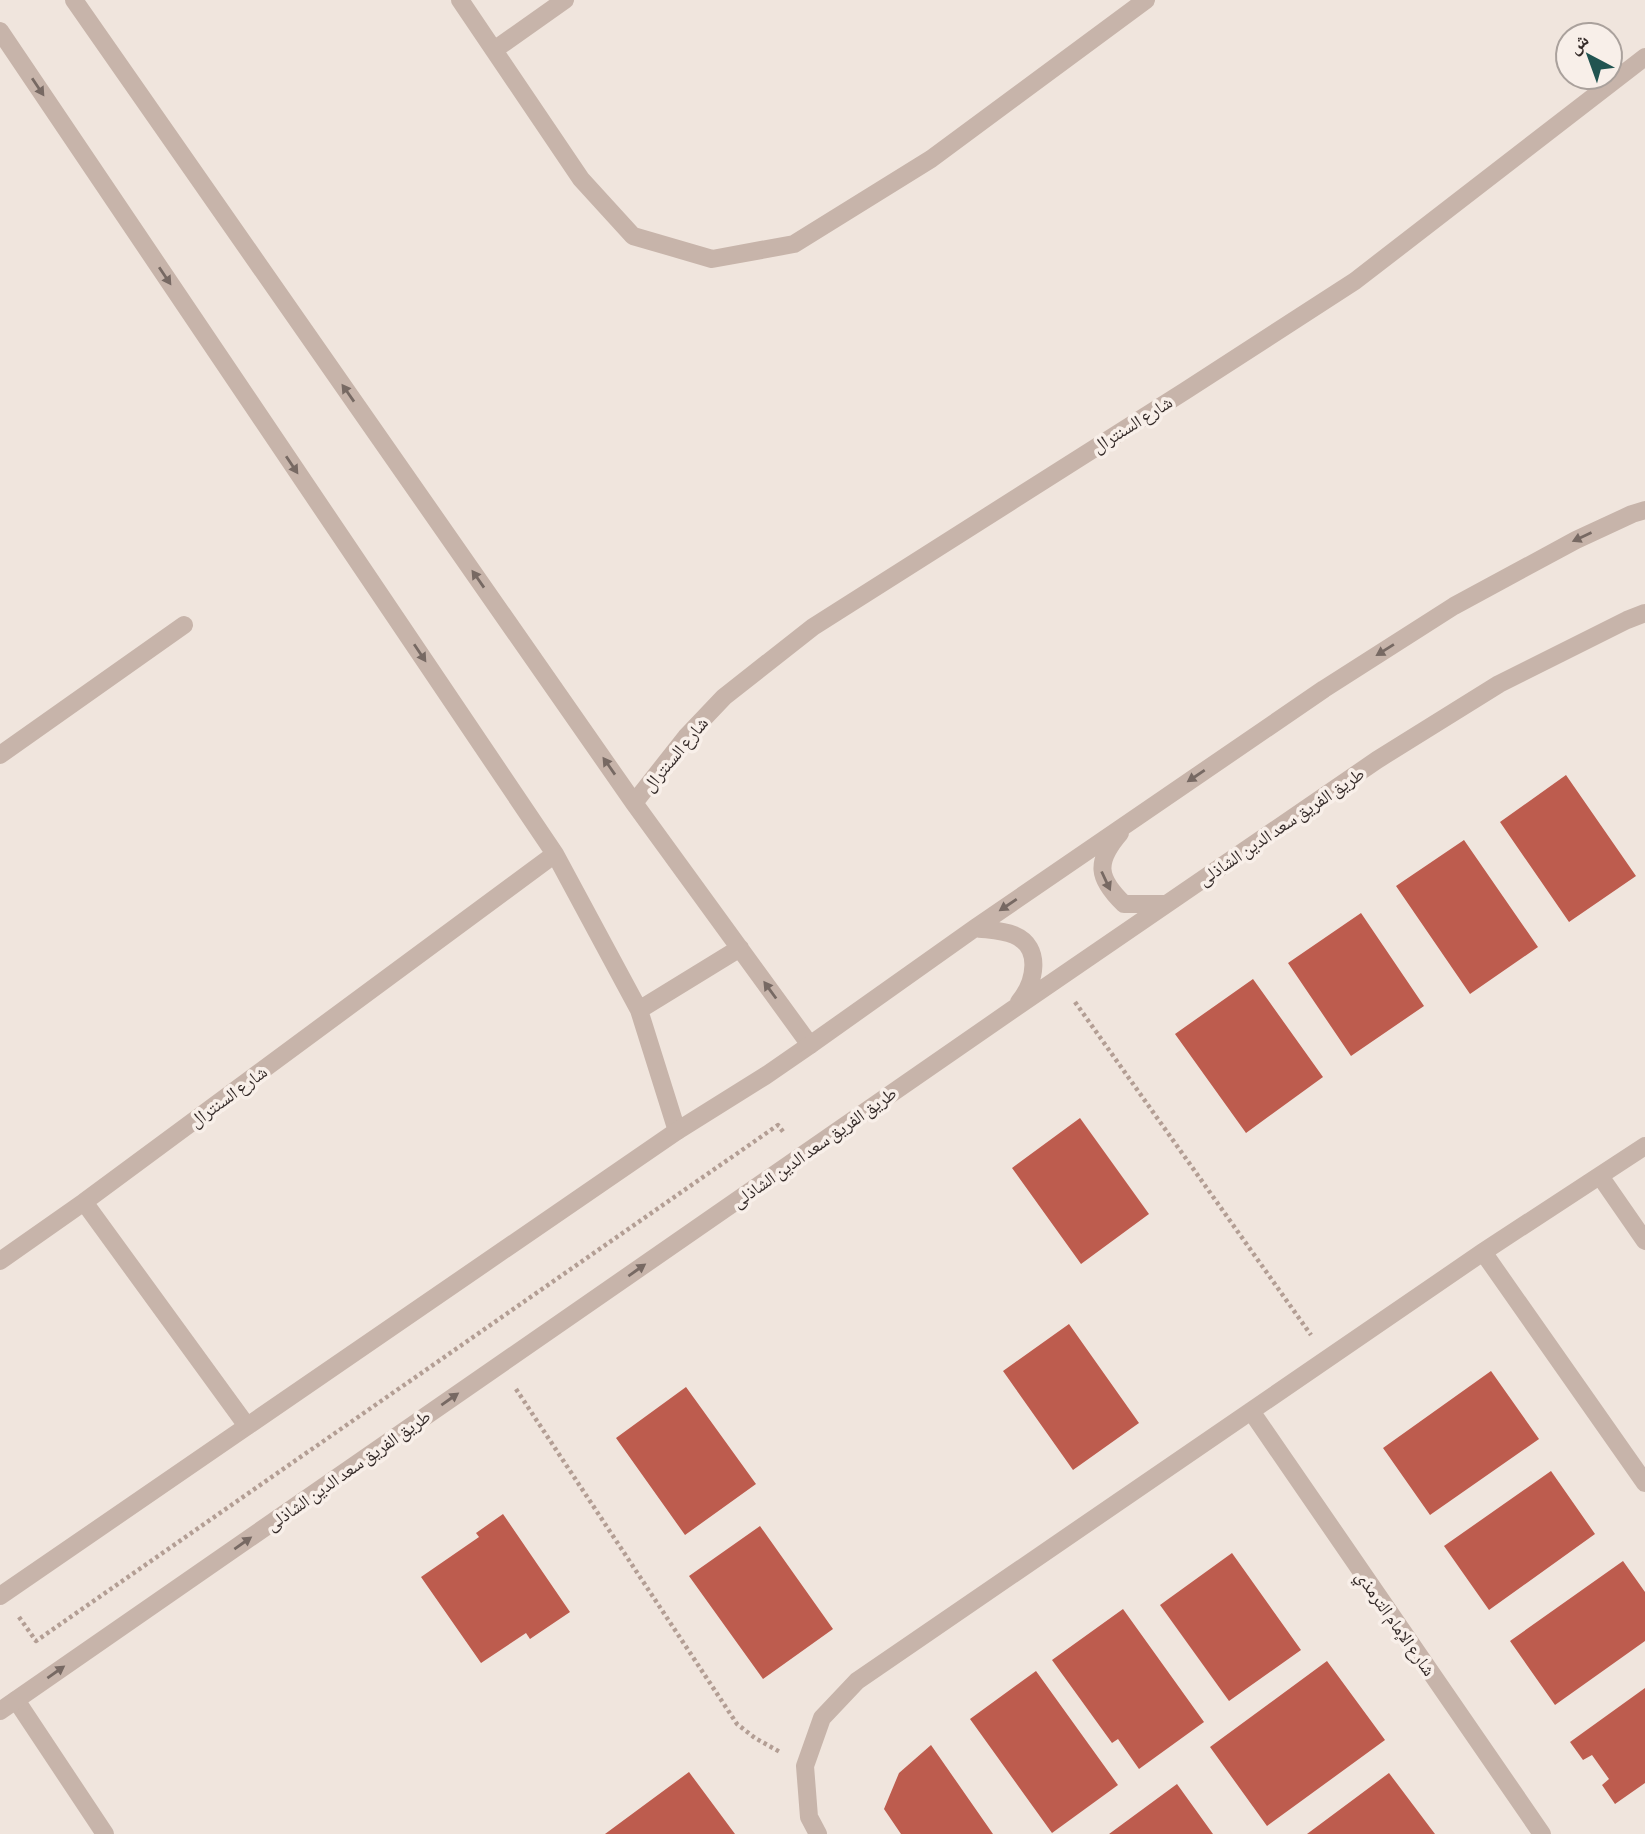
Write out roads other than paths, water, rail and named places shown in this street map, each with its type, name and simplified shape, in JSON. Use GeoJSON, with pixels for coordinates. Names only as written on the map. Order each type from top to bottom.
{"type":"FeatureCollection","features":[{"type":"Feature","properties":{"kind":"street"},"geometry":{"type":"LineString","coordinates":[[74,0],[634,803],[810,1045]]}},
{"type":"Feature","properties":{"kind":"street"},"geometry":{"type":"LineString","coordinates":[[460,0],[581,178],[633,236],[712,259],[794,244],[931,159],[1146,0]]}},
{"type":"Feature","properties":{"kind":"street"},"geometry":{"type":"LineString","coordinates":[[494,50],[565,0]]}},
{"type":"Feature","properties":{"kind":"street"},"geometry":{"type":"LineString","coordinates":[[0,31],[555,854],[639,1010],[677,1131]]}},
{"type":"Feature","properties":{"kind":"street","name":"شارع السنترال"},"geometry":{"type":"LineString","coordinates":[[634,803],[686,737],[724,696],[813,627],[1355,281],[1645,57]]}},
{"type":"Feature","properties":{"kind":"street"},"geometry":{"type":"LineString","coordinates":[[1,1595],[677,1131],[765,1076],[975,928],[1324,689],[1454,606],[1576,540],[1639,512],[1645,498]]}},
{"type":"Feature","properties":{"kind":"street","name":"طريق الفريق سعد الدين الشاذلى"},"geometry":{"type":"LineString","coordinates":[[0,1711],[1377,760],[1499,684],[1645,613]]}},
{"type":"Feature","properties":{"kind":"street"},"geometry":{"type":"LineString","coordinates":[[0,755],[184,625]]}},
{"type":"Feature","properties":{"kind":"street"},"geometry":{"type":"LineString","coordinates":[[1129,822],[1104,856],[1101,869],[1104,881],[1124,904],[1167,904]]}},
{"type":"Feature","properties":{"kind":"street","name":"شارع السنترال"},"geometry":{"type":"LineString","coordinates":[[0,1261],[555,854]]}},
{"type":"Feature","properties":{"kind":"street"},"geometry":{"type":"LineString","coordinates":[[975,928],[1018,936],[1030,949],[1035,965],[1028,991],[1012,1010]]}},
{"type":"Feature","properties":{"kind":"street"},"geometry":{"type":"LineString","coordinates":[[639,1010],[740,948]]}},
{"type":"Feature","properties":{"kind":"street"},"geometry":{"type":"LineString","coordinates":[[818,1834],[809,1817],[805,1766],[822,1718],[857,1681],[1483,1252],[1645,1146]]}},
{"type":"Feature","properties":{"kind":"street"},"geometry":{"type":"LineString","coordinates":[[1600,1176],[1645,1241]]}},
{"type":"Feature","properties":{"kind":"street"},"geometry":{"type":"LineString","coordinates":[[84,1202],[247,1426]]}},
{"type":"Feature","properties":{"kind":"street"},"geometry":{"type":"LineString","coordinates":[[1483,1252],[1645,1483]]}},
{"type":"Feature","properties":{"kind":"street","name":"شارع الإمام الترمذي"},"geometry":{"type":"LineString","coordinates":[[1251,1411],[1542,1834]]}},
{"type":"Feature","properties":{"kind":"street"},"geometry":{"type":"LineString","coordinates":[[16,1700],[105,1834]]}}]}
